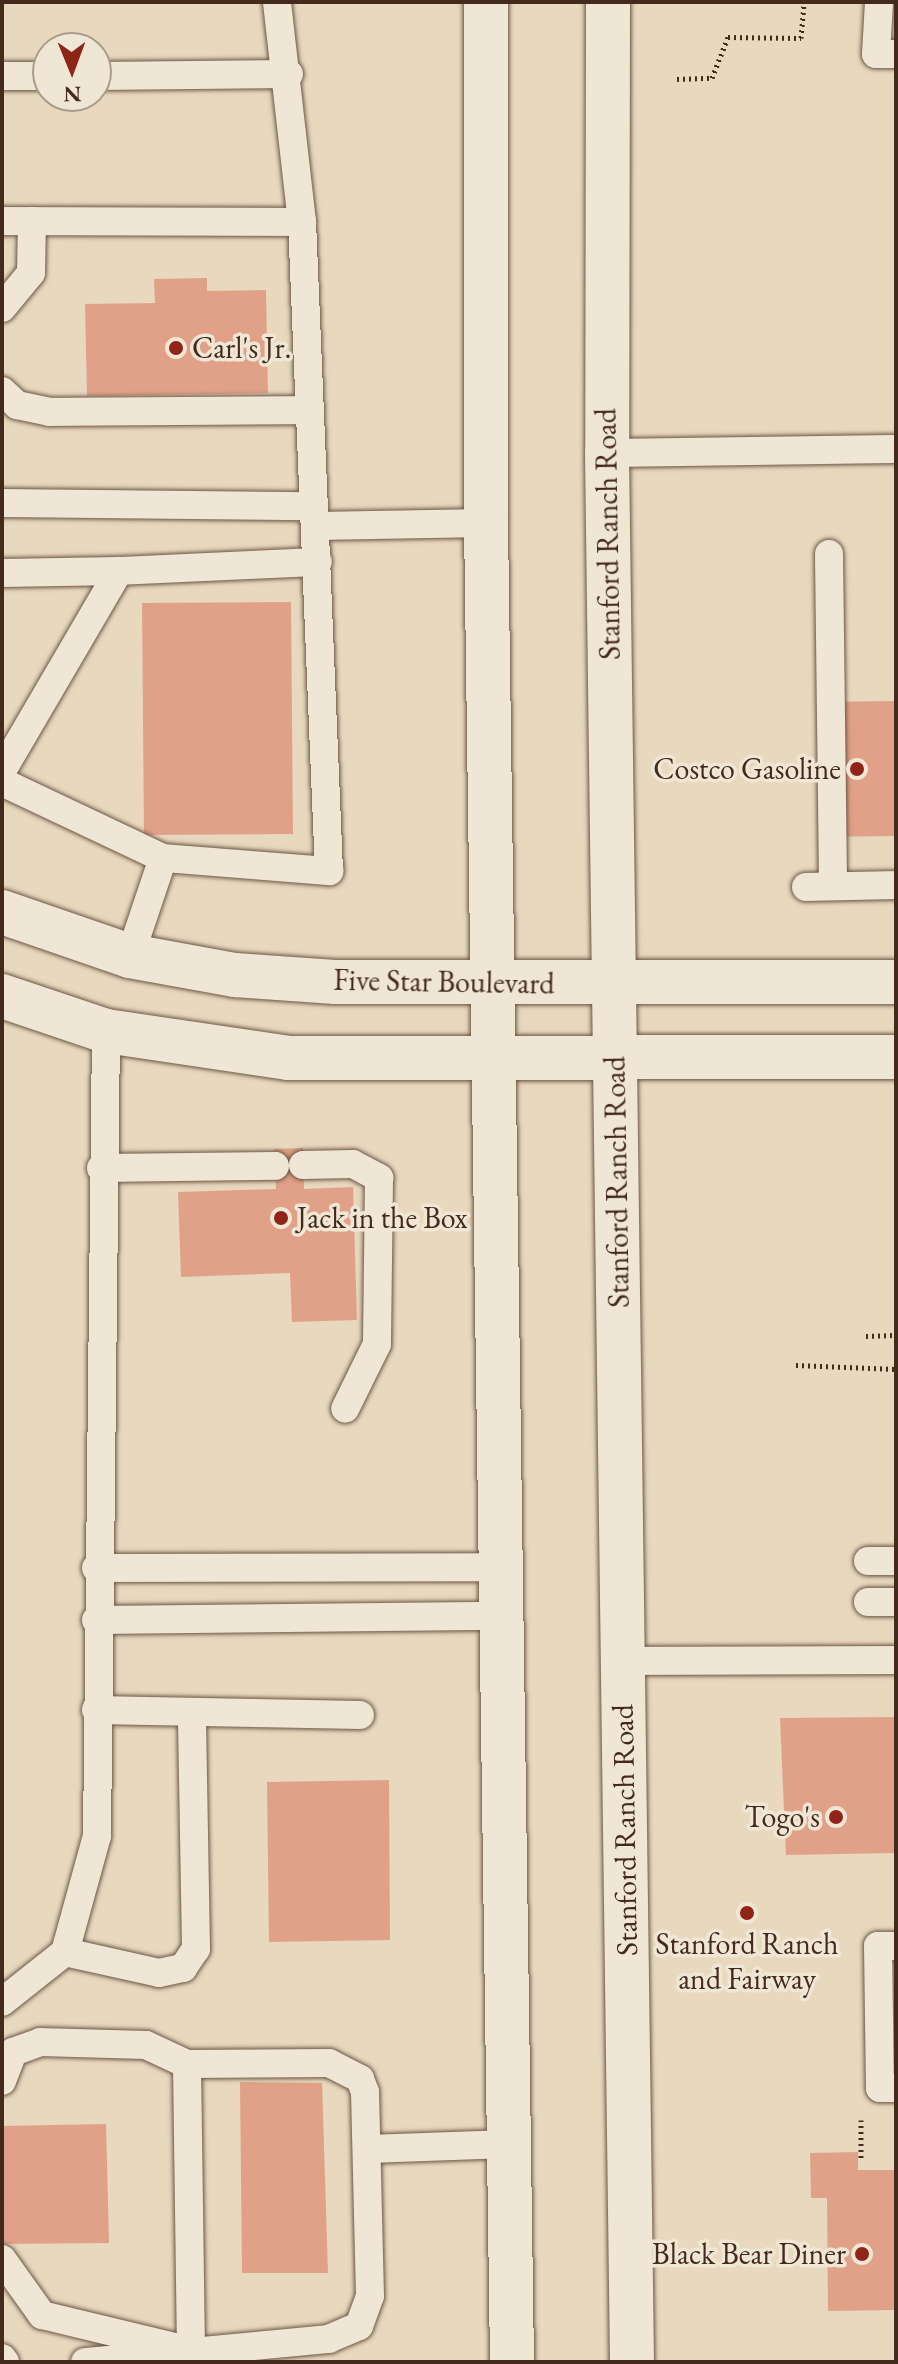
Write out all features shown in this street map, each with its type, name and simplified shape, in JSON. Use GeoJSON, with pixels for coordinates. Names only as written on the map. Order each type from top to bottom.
{"type":"FeatureCollection","features":[{"type":"Feature","properties":{"kind":"main road"},"geometry":{"type":"LineString","coordinates":[[486,2],[486,523],[512,2362]]}},
{"type":"Feature","properties":{"kind":"main road","name":"Stanford Ranch Road"},"geometry":{"type":"LineString","coordinates":[[608,2],[607,453],[632,2362]]}},
{"type":"Feature","properties":{"kind":"main road","name":"Five Star Boulevard"},"geometry":{"type":"LineString","coordinates":[[8,917],[130,956],[235,975],[492,983],[896,982]]}},
{"type":"Feature","properties":{"kind":"main road"},"geometry":{"type":"LineString","coordinates":[[2,996],[106,1031],[288,1058],[896,1057]]}},
{"type":"Feature","properties":{"kind":"lane"},"geometry":{"type":"LineString","coordinates":[[2,782],[163,858],[329,871],[318,562],[306,410],[302,222],[289,74],[277,2]]}},
{"type":"Feature","properties":{"kind":"lane"},"geometry":{"type":"LineString","coordinates":[[879,2],[876,54],[896,54]]}},
{"type":"Feature","properties":{"kind":"lane"},"geometry":{"type":"LineString","coordinates":[[112,76],[289,74]]}},
{"type":"Feature","properties":{"kind":"lane"},"geometry":{"type":"LineString","coordinates":[[2,76],[32,76]]}},
{"type":"Feature","properties":{"kind":"lane"},"geometry":{"type":"LineString","coordinates":[[2,221],[302,222]]}},
{"type":"Feature","properties":{"kind":"lane"},"geometry":{"type":"LineString","coordinates":[[2,308],[31,273],[32,221]]}},
{"type":"Feature","properties":{"kind":"lane"},"geometry":{"type":"LineString","coordinates":[[2,391],[17,405],[50,412],[306,410]]}},
{"type":"Feature","properties":{"kind":"lane"},"geometry":{"type":"LineString","coordinates":[[607,453],[896,449]]}},
{"type":"Feature","properties":{"kind":"lane"},"geometry":{"type":"LineString","coordinates":[[2,503],[486,523]]}},
{"type":"Feature","properties":{"kind":"lane"},"geometry":{"type":"LineString","coordinates":[[829,554],[820,886],[896,885]]}},
{"type":"Feature","properties":{"kind":"lane"},"geometry":{"type":"LineString","coordinates":[[2,573],[318,562]]}},
{"type":"Feature","properties":{"kind":"lane"},"geometry":{"type":"LineString","coordinates":[[2,771],[119,571]]}},
{"type":"Feature","properties":{"kind":"lane"},"geometry":{"type":"LineString","coordinates":[[130,956],[163,858]]}},
{"type":"Feature","properties":{"kind":"lane"},"geometry":{"type":"LineString","coordinates":[[2,2002],[65,1952],[97,1836],[96,1568],[101,1168],[106,1031]]}},
{"type":"Feature","properties":{"kind":"lane"},"geometry":{"type":"LineString","coordinates":[[303,1165],[353,1164],[379,1178],[377,1344],[345,1409]]}},
{"type":"Feature","properties":{"kind":"lane"},"geometry":{"type":"LineString","coordinates":[[101,1168],[275,1166]]}},
{"type":"Feature","properties":{"kind":"lane"},"geometry":{"type":"LineString","coordinates":[[96,1568],[501,1567]]}},
{"type":"Feature","properties":{"kind":"lane"},"geometry":{"type":"LineString","coordinates":[[96,1620],[501,1616]]}},
{"type":"Feature","properties":{"kind":"lane"},"geometry":{"type":"LineString","coordinates":[[623,1661],[896,1660]]}},
{"type":"Feature","properties":{"kind":"lane"},"geometry":{"type":"LineString","coordinates":[[96,1710],[360,1715]]}},
{"type":"Feature","properties":{"kind":"lane"},"geometry":{"type":"LineString","coordinates":[[65,1952],[159,1973],[183,1968],[196,1949],[192,1712]]}},
{"type":"Feature","properties":{"kind":"lane"},"geometry":{"type":"LineString","coordinates":[[896,1946],[878,1946],[880,2088],[896,2088]]}},
{"type":"Feature","properties":{"kind":"lane"},"geometry":{"type":"LineString","coordinates":[[2,2081],[13,2052],[40,2042],[146,2045],[187,2064],[310,2060],[347,2070],[365,2092],[370,2296],[359,2326],[329,2339],[85,2362]]}},
{"type":"Feature","properties":{"kind":"lane"},"geometry":{"type":"LineString","coordinates":[[187,2064],[191,2351]]}},
{"type":"Feature","properties":{"kind":"lane"},"geometry":{"type":"LineString","coordinates":[[368,2149],[509,2144]]}},
{"type":"Feature","properties":{"kind":"lane"},"geometry":{"type":"LineString","coordinates":[[2,2259],[42,2315],[191,2351]]}},
{"type":"Feature","properties":{"kind":"path"},"geometry":{"type":"LineString","coordinates":[[677,79],[712,78],[728,37],[801,38],[804,2]]}},
{"type":"Feature","properties":{"kind":"path"},"geometry":{"type":"LineString","coordinates":[[866,1336],[896,1335]]}},
{"type":"Feature","properties":{"kind":"path"},"geometry":{"type":"LineString","coordinates":[[796,1365],[896,1369]]}},
{"type":"Feature","properties":{"kind":"building","name":"Carl's Jr."},"geometry":{"type":"Polygon","coordinates":[[[207,278],[207,291],[266,290],[268,393],[87,396],[85,304],[155,303],[154,279],[207,278]]]}},
{"type":"Feature","properties":{"kind":"building"},"geometry":{"type":"Polygon","coordinates":[[[291,602],[293,834],[144,835],[142,603],[291,602]]]}},
{"type":"Feature","properties":{"kind":"building","name":"Costco Gasoline"},"geometry":{"type":"Polygon","coordinates":[[[896,701],[896,836],[818,837],[817,702],[896,701]]]}},
{"type":"Feature","properties":{"kind":"building"},"geometry":{"type":"Polygon","coordinates":[[[303,1148],[304,1189],[353,1187],[357,1320],[292,1322],[290,1273],[181,1277],[178,1192],[276,1189],[274,1149],[303,1148]]]}},
{"type":"Feature","properties":{"kind":"building"},"geometry":{"type":"Polygon","coordinates":[[[896,1717],[896,1853],[786,1855],[780,1718],[896,1717]]]}},
{"type":"Feature","properties":{"kind":"building"},"geometry":{"type":"Polygon","coordinates":[[[389,1780],[390,1940],[269,1942],[267,1782],[389,1780]]]}},
{"type":"Feature","properties":{"kind":"building"},"geometry":{"type":"Polygon","coordinates":[[[240,2082],[322,2083],[328,2273],[242,2273],[240,2082]]]}},
{"type":"Feature","properties":{"kind":"building"},"geometry":{"type":"Polygon","coordinates":[[[106,2124],[109,2243],[2,2244],[2,2126],[106,2124]]]}},
{"type":"Feature","properties":{"kind":"building","name":"Black Bear Diner"},"geometry":{"type":"Polygon","coordinates":[[[858,2152],[858,2170],[896,2170],[896,2310],[828,2311],[827,2198],[811,2198],[810,2153],[858,2152]]]}},
{"type":"Feature","properties":{"kind":"place","name":"Carl's Jr."},"geometry":{"type":"Point","coordinates":[176,348]}},
{"type":"Feature","properties":{"kind":"place","name":"Costco Gasoline"},"geometry":{"type":"Point","coordinates":[857,769]}},
{"type":"Feature","properties":{"kind":"place","name":"Jack in the Box"},"geometry":{"type":"Point","coordinates":[281,1218]}},
{"type":"Feature","properties":{"kind":"place","name":"Togo's"},"geometry":{"type":"Point","coordinates":[836,1817]}},
{"type":"Feature","properties":{"kind":"place","name":"Stanford Ranch and Fairway"},"geometry":{"type":"Point","coordinates":[747,1913]}},
{"type":"Feature","properties":{"kind":"place","name":"Black Bear Diner"},"geometry":{"type":"Point","coordinates":[862,2254]}}]}
